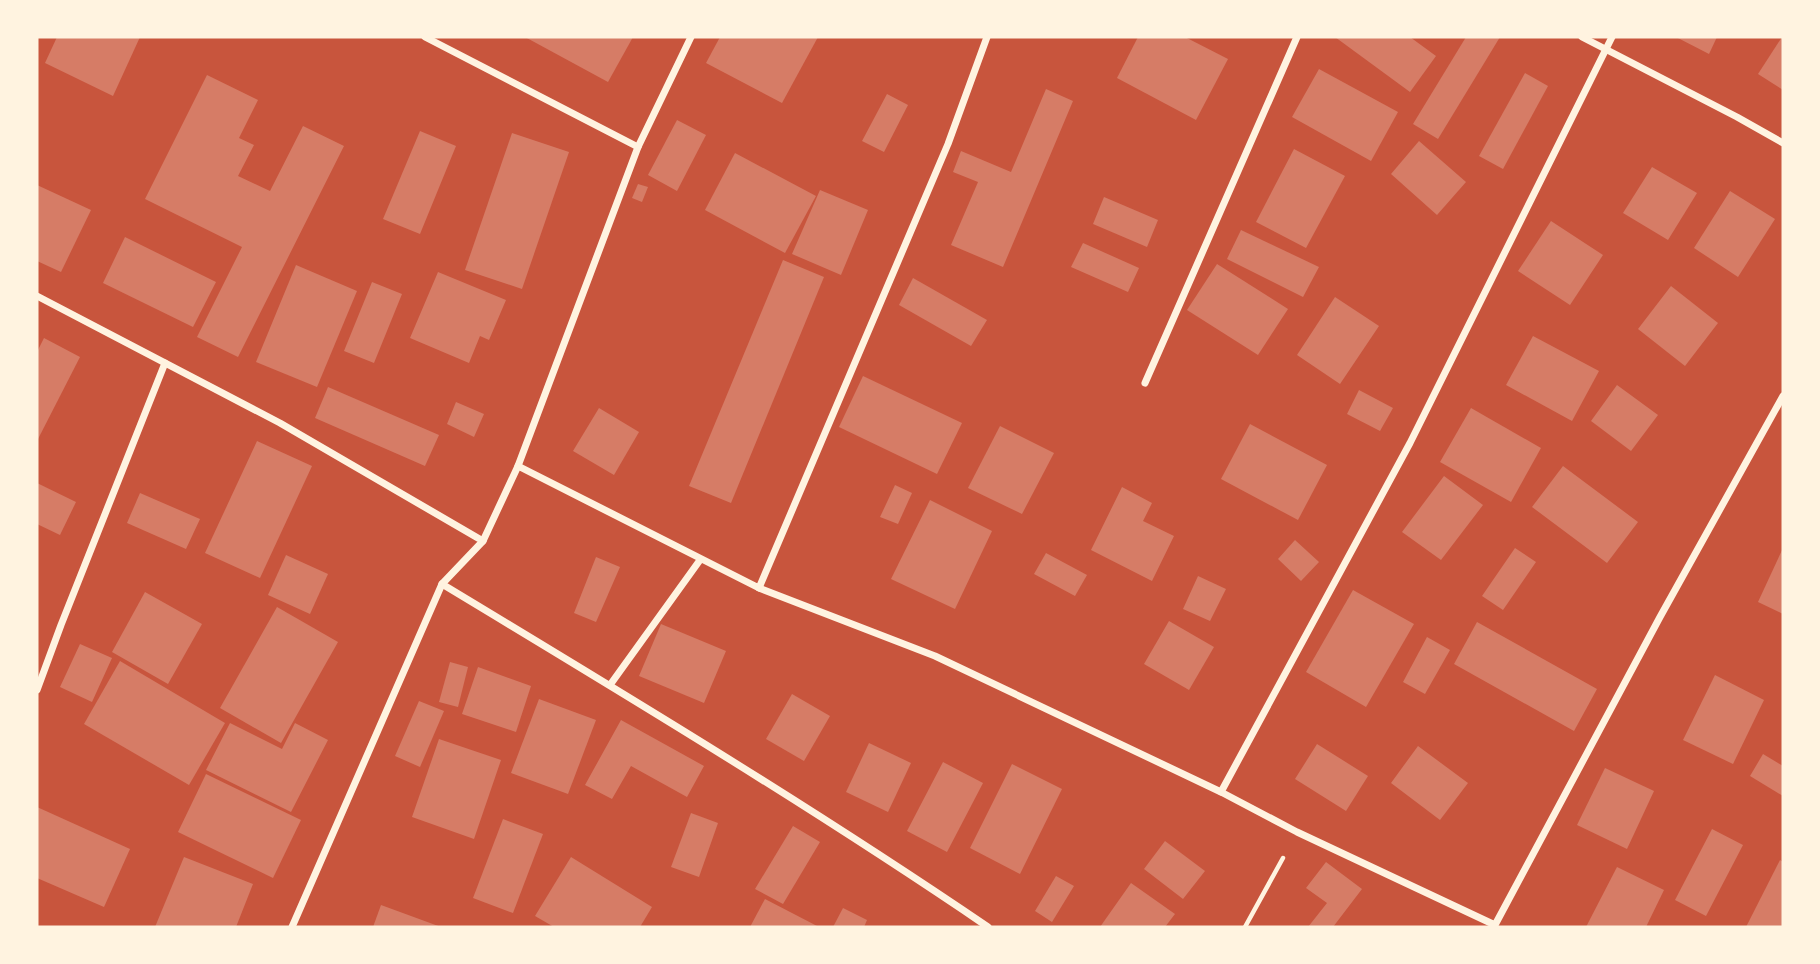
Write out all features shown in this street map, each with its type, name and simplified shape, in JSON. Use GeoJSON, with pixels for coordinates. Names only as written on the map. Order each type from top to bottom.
{"type":"FeatureCollection","features":[{"type":"Feature","properties":{"kind":"street"},"geometry":{"type":"LineString","coordinates":[[425,37],[638,147]]}},
{"type":"Feature","properties":{"kind":"street"},"geometry":{"type":"LineString","coordinates":[[292,927],[442,584],[483,541],[518,466],[638,147],[691,37]]}},
{"type":"Feature","properties":{"kind":"street"},"geometry":{"type":"LineString","coordinates":[[759,587],[948,144],[986,37]]}},
{"type":"Feature","properties":{"kind":"street"},"geometry":{"type":"LineString","coordinates":[[1145,383],[1297,37]]}},
{"type":"Feature","properties":{"kind":"street"},"geometry":{"type":"LineString","coordinates":[[1582,37],[1783,142]]}},
{"type":"Feature","properties":{"kind":"street"},"geometry":{"type":"LineString","coordinates":[[1220,792],[1410,443],[1612,37]]}},
{"type":"Feature","properties":{"kind":"street"},"geometry":{"type":"LineString","coordinates":[[37,296],[279,423],[483,541]]}},
{"type":"Feature","properties":{"kind":"street"},"geometry":{"type":"LineString","coordinates":[[37,690],[165,363]]}},
{"type":"Feature","properties":{"kind":"street"},"geometry":{"type":"LineString","coordinates":[[518,466],[759,587],[935,656],[1497,926],[1660,617],[1783,396]]}},
{"type":"Feature","properties":{"kind":"street"},"geometry":{"type":"LineString","coordinates":[[610,685],[700,559]]}},
{"type":"Feature","properties":{"kind":"street"},"geometry":{"type":"LineString","coordinates":[[442,584],[610,685],[898,866],[988,927]]}},
{"type":"Feature","properties":{"kind":"path"},"geometry":{"type":"LineString","coordinates":[[1245,927],[1297,832]]}},
{"type":"Feature","properties":{"kind":"building"},"geometry":{"type":"Polygon","coordinates":[[[57,37],[140,37],[113,96],[45,63],[57,37]]]}},
{"type":"Feature","properties":{"kind":"building"},"geometry":{"type":"Polygon","coordinates":[[[525,37],[633,37],[608,82],[525,37]]]}},
{"type":"Feature","properties":{"kind":"building"},"geometry":{"type":"Polygon","coordinates":[[[720,37],[818,37],[782,103],[706,63],[720,37]]]}},
{"type":"Feature","properties":{"kind":"building"},"geometry":{"type":"Polygon","coordinates":[[[1138,37],[1185,37],[1228,59],[1196,120],[1117,78],[1138,37]]]}},
{"type":"Feature","properties":{"kind":"building"},"geometry":{"type":"Polygon","coordinates":[[[1335,37],[1410,37],[1436,56],[1410,92],[1335,37]]]}},
{"type":"Feature","properties":{"kind":"building"},"geometry":{"type":"Polygon","coordinates":[[[1466,37],[1500,37],[1438,139],[1413,124],[1466,37]]]}},
{"type":"Feature","properties":{"kind":"building"},"geometry":{"type":"Polygon","coordinates":[[[1676,37],[1717,37],[1709,54],[1676,37]]]}},
{"type":"Feature","properties":{"kind":"building"},"geometry":{"type":"Polygon","coordinates":[[[1783,37],[1783,90],[1758,74],[1783,37]]]}},
{"type":"Feature","properties":{"kind":"building"},"geometry":{"type":"Polygon","coordinates":[[[1319,69],[1398,112],[1371,161],[1292,117],[1319,69]]]}},
{"type":"Feature","properties":{"kind":"building"},"geometry":{"type":"Polygon","coordinates":[[[1525,73],[1548,86],[1503,169],[1479,156],[1525,73]]]}},
{"type":"Feature","properties":{"kind":"building"},"geometry":{"type":"Polygon","coordinates":[[[207,75],[258,100],[239,138],[254,145],[238,176],[270,191],[303,126],[344,146],[238,357],[197,337],[242,247],[145,199],[207,75]]]}},
{"type":"Feature","properties":{"kind":"building"},"geometry":{"type":"Polygon","coordinates":[[[1046,89],[1073,101],[1003,267],[951,245],[978,182],[953,172],[961,151],[1011,172],[1046,89]]]}},
{"type":"Feature","properties":{"kind":"building"},"geometry":{"type":"Polygon","coordinates":[[[887,94],[908,105],[884,152],[862,141],[887,94]]]}},
{"type":"Feature","properties":{"kind":"building"},"geometry":{"type":"Polygon","coordinates":[[[677,120],[706,135],[677,191],[648,175],[677,120]]]}},
{"type":"Feature","properties":{"kind":"building"},"geometry":{"type":"Polygon","coordinates":[[[420,131],[456,146],[420,234],[383,219],[420,131]]]}},
{"type":"Feature","properties":{"kind":"building"},"geometry":{"type":"Polygon","coordinates":[[[512,133],[569,152],[522,289],[465,270],[512,133]]]}},
{"type":"Feature","properties":{"kind":"building"},"geometry":{"type":"Polygon","coordinates":[[[1419,141],[1466,182],[1437,215],[1391,174],[1419,141]]]}},
{"type":"Feature","properties":{"kind":"building"},"geometry":{"type":"Polygon","coordinates":[[[1294,149],[1345,176],[1306,248],[1256,222],[1294,149]]]}},
{"type":"Feature","properties":{"kind":"building"},"geometry":{"type":"Polygon","coordinates":[[[735,153],[816,196],[785,253],[705,210],[735,153]]]}},
{"type":"Feature","properties":{"kind":"building"},"geometry":{"type":"Polygon","coordinates":[[[1652,167],[1697,193],[1668,240],[1623,213],[1652,167]]]}},
{"type":"Feature","properties":{"kind":"building"},"geometry":{"type":"Polygon","coordinates":[[[638,184],[648,187],[642,202],[632,198],[638,184]]]}},
{"type":"Feature","properties":{"kind":"building"},"geometry":{"type":"Polygon","coordinates":[[[37,185],[91,210],[61,272],[37,261],[37,185]]]}},
{"type":"Feature","properties":{"kind":"building"},"geometry":{"type":"Polygon","coordinates":[[[820,190],[868,210],[841,275],[792,254],[820,190]]]}},
{"type":"Feature","properties":{"kind":"building"},"geometry":{"type":"Polygon","coordinates":[[[1730,191],[1775,219],[1738,277],[1694,248],[1730,191]]]}},
{"type":"Feature","properties":{"kind":"building"},"geometry":{"type":"Polygon","coordinates":[[[1104,197],[1158,220],[1147,247],[1093,224],[1104,197]]]}},
{"type":"Feature","properties":{"kind":"building"},"geometry":{"type":"Polygon","coordinates":[[[1551,221],[1603,255],[1570,305],[1518,271],[1551,221]]]}},
{"type":"Feature","properties":{"kind":"building"},"geometry":{"type":"Polygon","coordinates":[[[1241,230],[1319,267],[1303,297],[1227,259],[1241,230]]]}},
{"type":"Feature","properties":{"kind":"building"},"geometry":{"type":"Polygon","coordinates":[[[125,237],[216,282],[193,327],[103,283],[125,237]]]}},
{"type":"Feature","properties":{"kind":"building"},"geometry":{"type":"Polygon","coordinates":[[[1083,243],[1139,268],[1128,292],[1071,267],[1083,243]]]}},
{"type":"Feature","properties":{"kind":"building"},"geometry":{"type":"Polygon","coordinates":[[[783,260],[824,277],[731,503],[689,486],[783,260]]]}},
{"type":"Feature","properties":{"kind":"building"},"geometry":{"type":"Polygon","coordinates":[[[1217,264],[1288,309],[1258,355],[1187,310],[1217,264]]]}},
{"type":"Feature","properties":{"kind":"building"},"geometry":{"type":"Polygon","coordinates":[[[296,265],[357,291],[317,387],[256,362],[296,265]]]}},
{"type":"Feature","properties":{"kind":"building"},"geometry":{"type":"Polygon","coordinates":[[[438,272],[506,300],[489,340],[480,336],[469,363],[410,338],[438,272]]]}},
{"type":"Feature","properties":{"kind":"building"},"geometry":{"type":"Polygon","coordinates":[[[913,278],[987,320],[971,346],[899,305],[913,278]]]}},
{"type":"Feature","properties":{"kind":"building"},"geometry":{"type":"Polygon","coordinates":[[[372,282],[402,294],[374,363],[344,351],[372,282]]]}},
{"type":"Feature","properties":{"kind":"building"},"geometry":{"type":"Polygon","coordinates":[[[1671,286],[1718,323],[1685,366],[1638,329],[1671,286]]]}},
{"type":"Feature","properties":{"kind":"building"},"geometry":{"type":"Polygon","coordinates":[[[1335,297],[1379,326],[1340,384],[1297,355],[1335,297]]]}},
{"type":"Feature","properties":{"kind":"building"},"geometry":{"type":"Polygon","coordinates":[[[1533,336],[1599,371],[1572,421],[1506,385],[1533,336]]]}},
{"type":"Feature","properties":{"kind":"building"},"geometry":{"type":"Polygon","coordinates":[[[44,338],[80,357],[37,441],[37,352],[44,338]]]}},
{"type":"Feature","properties":{"kind":"building"},"geometry":{"type":"Polygon","coordinates":[[[863,376],[962,423],[937,474],[839,427],[863,376]]]}},
{"type":"Feature","properties":{"kind":"building"},"geometry":{"type":"Polygon","coordinates":[[[1617,385],[1658,415],[1631,451],[1591,421],[1617,385]]]}},
{"type":"Feature","properties":{"kind":"building"},"geometry":{"type":"Polygon","coordinates":[[[328,387],[439,435],[425,466],[315,418],[328,387]]]}},
{"type":"Feature","properties":{"kind":"building"},"geometry":{"type":"Polygon","coordinates":[[[1359,390],[1393,408],[1380,431],[1347,414],[1359,390]]]}},
{"type":"Feature","properties":{"kind":"building"},"geometry":{"type":"Polygon","coordinates":[[[456,402],[484,414],[474,437],[447,424],[456,402]]]}},
{"type":"Feature","properties":{"kind":"building"},"geometry":{"type":"Polygon","coordinates":[[[599,408],[639,432],[614,475],[573,451],[599,408]]]}},
{"type":"Feature","properties":{"kind":"building"},"geometry":{"type":"Polygon","coordinates":[[[1471,408],[1541,448],[1511,502],[1440,462],[1471,408]]]}},
{"type":"Feature","properties":{"kind":"building"},"geometry":{"type":"Polygon","coordinates":[[[1250,424],[1327,465],[1298,520],[1221,479],[1250,424]]]}},
{"type":"Feature","properties":{"kind":"building"},"geometry":{"type":"Polygon","coordinates":[[[1000,426],[1054,453],[1022,514],[968,488],[1000,426]]]}},
{"type":"Feature","properties":{"kind":"building"},"geometry":{"type":"Polygon","coordinates":[[[257,441],[312,466],[260,578],[205,553],[257,441]]]}},
{"type":"Feature","properties":{"kind":"building"},"geometry":{"type":"Polygon","coordinates":[[[1563,466],[1638,522],[1607,563],[1532,507],[1563,466]]]}},
{"type":"Feature","properties":{"kind":"building"},"geometry":{"type":"Polygon","coordinates":[[[1444,476],[1483,505],[1441,560],[1402,532],[1444,476]]]}},
{"type":"Feature","properties":{"kind":"building"},"geometry":{"type":"Polygon","coordinates":[[[37,483],[76,502],[60,535],[37,524],[37,483]]]}},
{"type":"Feature","properties":{"kind":"building"},"geometry":{"type":"Polygon","coordinates":[[[895,485],[912,493],[898,524],[880,517],[895,485]]]}},
{"type":"Feature","properties":{"kind":"building"},"geometry":{"type":"Polygon","coordinates":[[[1122,487],[1152,503],[1143,521],[1174,536],[1152,581],[1091,550],[1122,487]]]}},
{"type":"Feature","properties":{"kind":"building"},"geometry":{"type":"Polygon","coordinates":[[[140,493],[200,519],[186,549],[127,523],[140,493]]]}},
{"type":"Feature","properties":{"kind":"building"},"geometry":{"type":"Polygon","coordinates":[[[930,500],[992,531],[955,609],[891,579],[930,500]]]}},
{"type":"Feature","properties":{"kind":"building"},"geometry":{"type":"Polygon","coordinates":[[[1295,540],[1319,562],[1301,581],[1278,559],[1295,540]]]}},
{"type":"Feature","properties":{"kind":"building"},"geometry":{"type":"Polygon","coordinates":[[[1515,548],[1536,562],[1503,610],[1482,596],[1515,548]]]}},
{"type":"Feature","properties":{"kind":"building"},"geometry":{"type":"Polygon","coordinates":[[[1783,548],[1783,614],[1758,602],[1783,548]]]}},
{"type":"Feature","properties":{"kind":"building"},"geometry":{"type":"Polygon","coordinates":[[[1046,553],[1087,575],[1075,596],[1034,574],[1046,553]]]}},
{"type":"Feature","properties":{"kind":"building"},"geometry":{"type":"Polygon","coordinates":[[[286,555],[328,574],[310,614],[268,595],[286,555]]]}},
{"type":"Feature","properties":{"kind":"building"},"geometry":{"type":"Polygon","coordinates":[[[596,557],[620,567],[596,622],[574,613],[596,557]]]}},
{"type":"Feature","properties":{"kind":"building"},"geometry":{"type":"Polygon","coordinates":[[[1198,576],[1226,589],[1210,621],[1183,609],[1198,576]]]}},
{"type":"Feature","properties":{"kind":"building"},"geometry":{"type":"Polygon","coordinates":[[[1353,590],[1414,624],[1366,707],[1306,672],[1353,590]]]}},
{"type":"Feature","properties":{"kind":"building"},"geometry":{"type":"Polygon","coordinates":[[[145,592],[202,624],[168,684],[112,652],[145,592]]]}},
{"type":"Feature","properties":{"kind":"building"},"geometry":{"type":"Polygon","coordinates":[[[277,607],[338,642],[281,743],[220,708],[277,607]]]}},
{"type":"Feature","properties":{"kind":"building"},"geometry":{"type":"Polygon","coordinates":[[[1169,621],[1214,647],[1189,690],[1144,664],[1169,621]]]}},
{"type":"Feature","properties":{"kind":"building"},"geometry":{"type":"Polygon","coordinates":[[[1477,622],[1597,689],[1574,731],[1454,664],[1477,622]]]}},
{"type":"Feature","properties":{"kind":"building"},"geometry":{"type":"Polygon","coordinates":[[[661,624],[726,651],[704,703],[639,676],[661,624]]]}},
{"type":"Feature","properties":{"kind":"building"},"geometry":{"type":"Polygon","coordinates":[[[1427,637],[1450,650],[1425,694],[1403,682],[1427,637]]]}},
{"type":"Feature","properties":{"kind":"building"},"geometry":{"type":"Polygon","coordinates":[[[80,644],[112,658],[92,702],[60,687],[80,644]]]}},
{"type":"Feature","properties":{"kind":"building"},"geometry":{"type":"Polygon","coordinates":[[[120,661],[225,723],[189,785],[84,724],[120,661]]]}},
{"type":"Feature","properties":{"kind":"building"},"geometry":{"type":"Polygon","coordinates":[[[450,662],[468,667],[458,707],[439,702],[450,662]]]}},
{"type":"Feature","properties":{"kind":"building"},"geometry":{"type":"Polygon","coordinates":[[[478,667],[531,686],[516,732],[462,714],[478,667]]]}},
{"type":"Feature","properties":{"kind":"building"},"geometry":{"type":"Polygon","coordinates":[[[1715,675],[1764,700],[1733,764],[1683,740],[1715,675]]]}},
{"type":"Feature","properties":{"kind":"building"},"geometry":{"type":"Polygon","coordinates":[[[792,694],[830,716],[804,761],[766,739],[792,694]]]}},
{"type":"Feature","properties":{"kind":"building"},"geometry":{"type":"Polygon","coordinates":[[[539,699],[596,720],[568,794],[511,773],[539,699]]]}},
{"type":"Feature","properties":{"kind":"building"},"geometry":{"type":"Polygon","coordinates":[[[419,701],[444,711],[420,767],[395,756],[419,701]]]}},
{"type":"Feature","properties":{"kind":"building"},"geometry":{"type":"Polygon","coordinates":[[[621,720],[704,766],[687,797],[631,766],[612,799],[585,785],[621,720]]]}},
{"type":"Feature","properties":{"kind":"building"},"geometry":{"type":"Polygon","coordinates":[[[230,723],[282,749],[295,723],[328,740],[291,812],[206,770],[230,723]]]}},
{"type":"Feature","properties":{"kind":"building"},"geometry":{"type":"Polygon","coordinates":[[[439,739],[501,760],[474,839],[412,817],[439,739]]]}},
{"type":"Feature","properties":{"kind":"building"},"geometry":{"type":"Polygon","coordinates":[[[869,743],[911,763],[888,812],[846,792],[869,743]]]}},
{"type":"Feature","properties":{"kind":"building"},"geometry":{"type":"Polygon","coordinates":[[[1317,744],[1368,776],[1346,811],[1295,779],[1317,744]]]}},
{"type":"Feature","properties":{"kind":"building"},"geometry":{"type":"Polygon","coordinates":[[[1418,746],[1468,783],[1440,820],[1391,783],[1418,746]]]}},
{"type":"Feature","properties":{"kind":"building"},"geometry":{"type":"Polygon","coordinates":[[[1763,754],[1783,766],[1783,796],[1750,776],[1763,754]]]}},
{"type":"Feature","properties":{"kind":"building"},"geometry":{"type":"Polygon","coordinates":[[[943,762],[983,783],[947,852],[907,831],[943,762]]]}},
{"type":"Feature","properties":{"kind":"building"},"geometry":{"type":"Polygon","coordinates":[[[1012,764],[1062,789],[1020,874],[970,848],[1012,764]]]}},
{"type":"Feature","properties":{"kind":"building"},"geometry":{"type":"Polygon","coordinates":[[[1605,768],[1654,791],[1627,849],[1577,825],[1605,768]]]}},
{"type":"Feature","properties":{"kind":"building"},"geometry":{"type":"Polygon","coordinates":[[[206,774],[301,820],[273,878],[178,832],[206,774]]]}},
{"type":"Feature","properties":{"kind":"building"},"geometry":{"type":"Polygon","coordinates":[[[37,807],[130,849],[104,907],[37,878],[37,807]]]}},
{"type":"Feature","properties":{"kind":"building"},"geometry":{"type":"Polygon","coordinates":[[[691,813],[718,823],[699,877],[671,867],[691,813]]]}},
{"type":"Feature","properties":{"kind":"building"},"geometry":{"type":"Polygon","coordinates":[[[503,819],[543,834],[513,913],[473,898],[503,819]]]}},
{"type":"Feature","properties":{"kind":"building"},"geometry":{"type":"Polygon","coordinates":[[[793,826],[820,842],[783,904],[755,889],[793,826]]]}},
{"type":"Feature","properties":{"kind":"building"},"geometry":{"type":"Polygon","coordinates":[[[1712,829],[1743,845],[1706,916],[1675,900],[1712,829]]]}},
{"type":"Feature","properties":{"kind":"building"},"geometry":{"type":"Polygon","coordinates":[[[1165,841],[1205,871],[1183,899],[1144,869],[1165,841]]]}},
{"type":"Feature","properties":{"kind":"building"},"geometry":{"type":"Polygon","coordinates":[[[184,857],[253,884],[236,927],[155,927],[184,857]]]}},
{"type":"Feature","properties":{"kind":"building"},"geometry":{"type":"Polygon","coordinates":[[[571,857],[652,907],[640,927],[554,927],[535,916],[571,857]]]}},
{"type":"Feature","properties":{"kind":"building"},"geometry":{"type":"Polygon","coordinates":[[[1780,860],[1783,862],[1783,927],[1746,927],[1780,860]]]}},
{"type":"Feature","properties":{"kind":"building"},"geometry":{"type":"Polygon","coordinates":[[[1326,862],[1362,889],[1333,927],[1308,927],[1327,903],[1306,888],[1326,862]]]}},
{"type":"Feature","properties":{"kind":"building"},"geometry":{"type":"Polygon","coordinates":[[[1617,867],[1664,890],[1646,927],[1586,927],[1617,867]]]}},
{"type":"Feature","properties":{"kind":"building"},"geometry":{"type":"Polygon","coordinates":[[[1056,876],[1074,886],[1052,922],[1035,911],[1056,876]]]}},
{"type":"Feature","properties":{"kind":"building"},"geometry":{"type":"Polygon","coordinates":[[[1131,883],[1175,914],[1165,927],[1100,927],[1131,883]]]}},
{"type":"Feature","properties":{"kind":"building"},"geometry":{"type":"Polygon","coordinates":[[[765,899],[819,927],[750,927],[765,899]]]}},
{"type":"Feature","properties":{"kind":"building"},"geometry":{"type":"Polygon","coordinates":[[[381,905],[441,927],[373,927],[381,905]]]}},
{"type":"Feature","properties":{"kind":"building"},"geometry":{"type":"Polygon","coordinates":[[[843,908],[867,920],[864,927],[833,927],[843,908]]]}}]}
